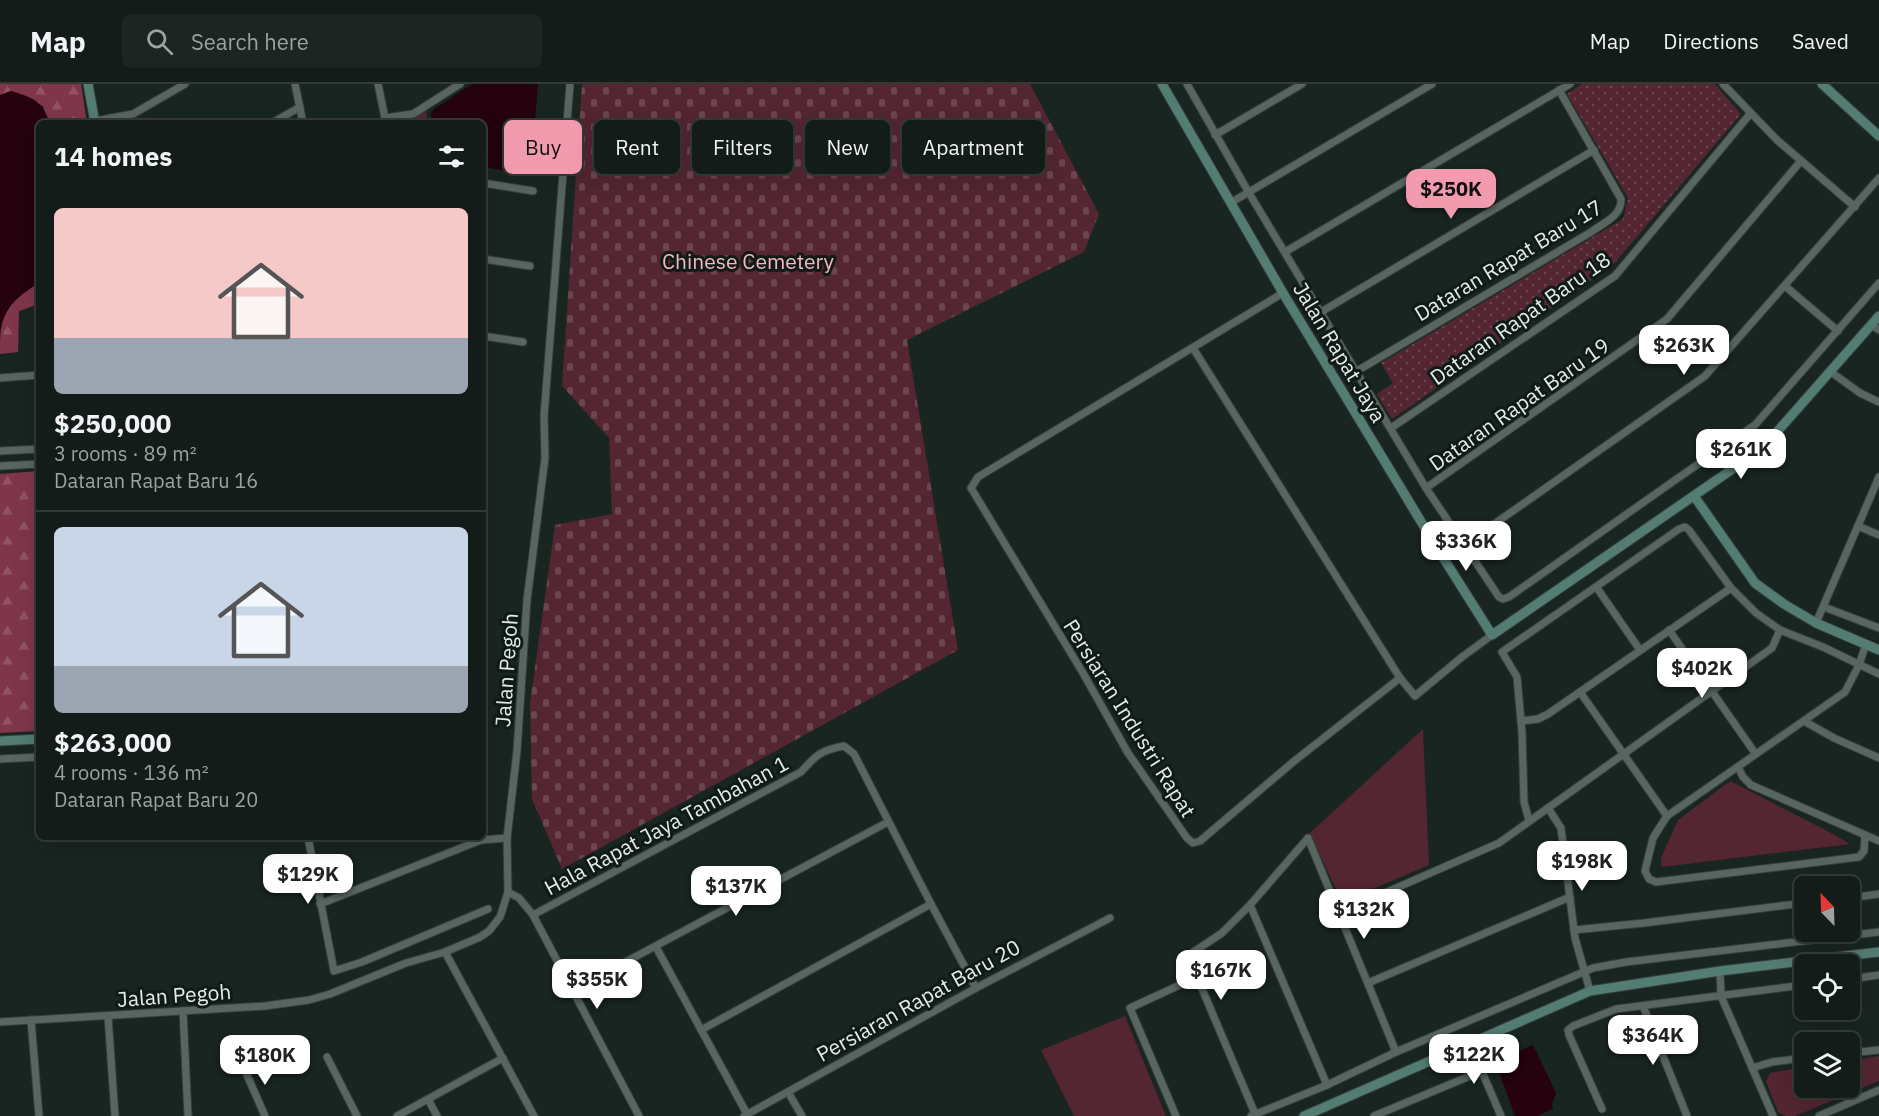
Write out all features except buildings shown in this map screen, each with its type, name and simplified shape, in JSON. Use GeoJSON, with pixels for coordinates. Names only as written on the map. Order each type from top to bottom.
{"type":"FeatureCollection","features":[{"type":"Feature","properties":{"kind":"street"},"geometry":{"type":"LineString","coordinates":[[88,84],[95,120]]}},
{"type":"Feature","properties":{"kind":"street"},"geometry":{"type":"LineString","coordinates":[[104,120],[133,114],[185,84]]}},
{"type":"Feature","properties":{"kind":"street"},"geometry":{"type":"LineString","coordinates":[[295,84],[302,120]]}},
{"type":"Feature","properties":{"kind":"street"},"geometry":{"type":"LineString","coordinates":[[378,84],[385,120],[412,114],[460,84]]}},
{"type":"Feature","properties":{"kind":"street","name":"Jalan Pegoh"},"geometry":{"type":"LineString","coordinates":[[0,1022],[265,1006],[309,1000],[330,994],[406,963],[445,952],[489,931],[500,917],[508,892],[507,838],[517,751],[527,600],[545,458],[544,416],[570,84]]}},
{"type":"Feature","properties":{"kind":"street","name":"Jalan Rapat Jaya"},"geometry":{"type":"LineString","coordinates":[[1162,84],[1283,293],[1492,635]]}},
{"type":"Feature","properties":{"kind":"street"},"geometry":{"type":"LineString","coordinates":[[1187,84],[1249,193],[1426,489],[1498,597],[1503,599],[1755,425],[1879,283]]}},
{"type":"Feature","properties":{"kind":"street"},"geometry":{"type":"LineString","coordinates":[[1215,135],[1302,84]]}},
{"type":"Feature","properties":{"kind":"street"},"geometry":{"type":"LineString","coordinates":[[1232,202],[1432,84]]}},
{"type":"Feature","properties":{"kind":"street"},"geometry":{"type":"LineString","coordinates":[[1286,252],[1570,84]]}},
{"type":"Feature","properties":{"kind":"street"},"geometry":{"type":"LineString","coordinates":[[1723,84],[1750,114],[1800,162],[1855,207]]}},
{"type":"Feature","properties":{"kind":"street"},"geometry":{"type":"LineString","coordinates":[[1822,84],[1879,136]]}},
{"type":"Feature","properties":{"kind":"street","name":"Dataran Rapat Baru 17"},"geometry":{"type":"LineString","coordinates":[[1357,371],[1591,232],[1619,212],[1620,199],[1559,90]]}},
{"type":"Feature","properties":{"kind":"street"},"geometry":{"type":"LineString","coordinates":[[277,120],[300,107]]}},
{"type":"Feature","properties":{"kind":"street","name":"Dataran Rapat Baru 18"},"geometry":{"type":"LineString","coordinates":[[1391,428],[1616,276],[1750,114]]}},
{"type":"Feature","properties":{"kind":"street"},"geometry":{"type":"LineString","coordinates":[[1321,312],[1594,150]]}},
{"type":"Feature","properties":{"kind":"street","name":"Dataran Rapat Baru 19"},"geometry":{"type":"LineString","coordinates":[[1426,489],[1667,319],[1800,162]]}},
{"type":"Feature","properties":{"kind":"street"},"geometry":{"type":"LineString","coordinates":[[1463,546],[1705,376],[1879,178]]}},
{"type":"Feature","properties":{"kind":"street"},"geometry":{"type":"LineString","coordinates":[[486,183],[533,191]]}},
{"type":"Feature","properties":{"kind":"street"},"geometry":{"type":"LineString","coordinates":[[486,259],[530,266]]}},
{"type":"Feature","properties":{"kind":"street"},"geometry":{"type":"LineString","coordinates":[[1785,286],[1838,331]]}},
{"type":"Feature","properties":{"kind":"street","name":"Persiaran Industri Rapat"},"geometry":{"type":"LineString","coordinates":[[1283,293],[978,477],[971,488],[1083,673],[1128,753],[1187,838],[1193,843],[1200,841],[1293,762],[1400,678]]}},
{"type":"Feature","properties":{"kind":"street"},"geometry":{"type":"LineString","coordinates":[[1193,348],[1400,678],[1415,696],[1492,635],[1747,459],[1769,441],[1875,327],[1879,316]]}},
{"type":"Feature","properties":{"kind":"street"},"geometry":{"type":"LineString","coordinates":[[486,336],[523,342]]}},
{"type":"Feature","properties":{"kind":"street"},"geometry":{"type":"LineString","coordinates":[[1831,372],[1860,393],[1879,402]]}},
{"type":"Feature","properties":{"kind":"street"},"geometry":{"type":"LineString","coordinates":[[0,378],[36,375]]}},
{"type":"Feature","properties":{"kind":"street"},"geometry":{"type":"LineString","coordinates":[[0,451],[36,449]]}},
{"type":"Feature","properties":{"kind":"street"},"geometry":{"type":"LineString","coordinates":[[0,466],[36,464]]}},
{"type":"Feature","properties":{"kind":"street"},"geometry":{"type":"LineString","coordinates":[[1816,623],[1879,477]]}},
{"type":"Feature","properties":{"kind":"street"},"geometry":{"type":"LineString","coordinates":[[1694,496],[1755,583],[1816,623],[1879,650]]}},
{"type":"Feature","properties":{"kind":"street"},"geometry":{"type":"LineString","coordinates":[[1858,526],[1879,535]]}},
{"type":"Feature","properties":{"kind":"street"},"geometry":{"type":"LineString","coordinates":[[1529,820],[1524,802],[1517,677],[1502,652],[1597,588],[1679,528],[1689,530],[1731,588],[1756,613],[1780,630],[1823,647],[1879,674]]}},
{"type":"Feature","properties":{"kind":"street"},"geometry":{"type":"LineString","coordinates":[[1597,588],[1640,650]]}},
{"type":"Feature","properties":{"kind":"street"},"geometry":{"type":"LineString","coordinates":[[1521,721],[1538,719],[1548,714],[1731,588]]}},
{"type":"Feature","properties":{"kind":"street"},"geometry":{"type":"LineString","coordinates":[[1824,607],[1879,628]]}},
{"type":"Feature","properties":{"kind":"street"},"geometry":{"type":"LineString","coordinates":[[1669,630],[1755,753]]}},
{"type":"Feature","properties":{"kind":"street"},"geometry":{"type":"LineString","coordinates":[[1339,913],[1499,843],[1772,648],[1780,630]]}},
{"type":"Feature","properties":{"kind":"street"},"geometry":{"type":"LineString","coordinates":[[1865,835],[1863,851],[1858,857],[1656,882],[1649,879],[1645,871],[1653,838],[1667,816],[1845,692],[1859,665],[1866,644]]}},
{"type":"Feature","properties":{"kind":"street"},"geometry":{"type":"LineString","coordinates":[[1580,692],[1667,816]]}},
{"type":"Feature","properties":{"kind":"street"},"geometry":{"type":"LineString","coordinates":[[1804,721],[1834,738],[1879,758]]}},
{"type":"Feature","properties":{"kind":"street"},"geometry":{"type":"LineString","coordinates":[[0,741],[36,739]]}},
{"type":"Feature","properties":{"kind":"street","name":"Hala Rapat Jaya Tambahan 1"},"geometry":{"type":"LineString","coordinates":[[533,915],[801,772],[816,755],[828,749],[844,746],[854,754],[888,822]]}},
{"type":"Feature","properties":{"kind":"street"},"geometry":{"type":"LineString","coordinates":[[0,759],[36,757]]}},
{"type":"Feature","properties":{"kind":"street"},"geometry":{"type":"LineString","coordinates":[[1738,767],[1743,777],[1751,785],[1879,841]]}},
{"type":"Feature","properties":{"kind":"street"},"geometry":{"type":"LineString","coordinates":[[1548,808],[1562,828],[1574,930],[1590,991]]}},
{"type":"Feature","properties":{"kind":"street"},"geometry":{"type":"LineString","coordinates":[[573,990],[888,822],[976,988]]}},
{"type":"Feature","properties":{"kind":"street"},"geometry":{"type":"LineString","coordinates":[[486,840],[507,838]]}},
{"type":"Feature","properties":{"kind":"street"},"geometry":{"type":"LineString","coordinates":[[1396,1052],[1308,838],[1250,905],[1222,933],[1192,952],[1197,977],[1254,1115],[1593,968],[1626,962],[1879,932]]}},
{"type":"Feature","properties":{"kind":"street"},"geometry":{"type":"LineString","coordinates":[[309,840],[334,971],[362,962],[488,909]]}},
{"type":"Feature","properties":{"kind":"street"},"geometry":{"type":"LineString","coordinates":[[320,904],[481,840]]}},
{"type":"Feature","properties":{"kind":"street"},"geometry":{"type":"LineString","coordinates":[[508,892],[519,898],[533,915],[639,1116]]}},
{"type":"Feature","properties":{"kind":"street"},"geometry":{"type":"LineString","coordinates":[[1860,897],[1879,894]]}},
{"type":"Feature","properties":{"kind":"street"},"geometry":{"type":"LineString","coordinates":[[1368,983],[1570,897]]}},
{"type":"Feature","properties":{"kind":"street"},"geometry":{"type":"LineString","coordinates":[[701,1030],[931,904]]}},
{"type":"Feature","properties":{"kind":"street"},"geometry":{"type":"LineString","coordinates":[[1574,930],[1794,904]]}},
{"type":"Feature","properties":{"kind":"street"},"geometry":{"type":"LineString","coordinates":[[1250,905],[1327,1085]]}},
{"type":"Feature","properties":{"kind":"street","name":"Persiaran Rapat Baru 20"},"geometry":{"type":"LineString","coordinates":[[746,1115],[976,988],[1110,918]]}},
{"type":"Feature","properties":{"kind":"street"},"geometry":{"type":"LineString","coordinates":[[656,947],[746,1115]]}},
{"type":"Feature","properties":{"kind":"street"},"geometry":{"type":"LineString","coordinates":[[445,952],[534,1116]]}},
{"type":"Feature","properties":{"kind":"street"},"geometry":{"type":"LineString","coordinates":[[1304,1116],[1590,991],[1720,971],[1879,952]]}},
{"type":"Feature","properties":{"kind":"street"},"geometry":{"type":"LineString","coordinates":[[1720,971],[1721,996],[1773,1116]]}},
{"type":"Feature","properties":{"kind":"street"},"geometry":{"type":"LineString","coordinates":[[1860,978],[1879,975]]}},
{"type":"Feature","properties":{"kind":"street"},"geometry":{"type":"LineString","coordinates":[[1176,1116],[1130,1008],[1197,977]]}},
{"type":"Feature","properties":{"kind":"street"},"geometry":{"type":"LineString","coordinates":[[1602,1109],[1569,1035],[1568,1030],[1573,1026],[1616,1009],[1794,986]]}},
{"type":"Feature","properties":{"kind":"street"},"geometry":{"type":"LineString","coordinates":[[1642,1006],[1687,1116]]}},
{"type":"Feature","properties":{"kind":"street"},"geometry":{"type":"LineString","coordinates":[[183,1011],[188,1116]]}},
{"type":"Feature","properties":{"kind":"street"},"geometry":{"type":"LineString","coordinates":[[108,1016],[115,1116]]}},
{"type":"Feature","properties":{"kind":"street"},"geometry":{"type":"LineString","coordinates":[[31,1020],[39,1116]]}},
{"type":"Feature","properties":{"kind":"street"},"geometry":{"type":"LineString","coordinates":[[1470,1044],[1501,1116]]}},
{"type":"Feature","properties":{"kind":"street"},"geometry":{"type":"LineString","coordinates":[[1860,1052],[1879,1050]]}},
{"type":"Feature","properties":{"kind":"street"},"geometry":{"type":"LineString","coordinates":[[327,1057],[357,1116]]}},
{"type":"Feature","properties":{"kind":"street"},"geometry":{"type":"LineString","coordinates":[[397,1116],[503,1058]]}},
{"type":"Feature","properties":{"kind":"street"},"geometry":{"type":"LineString","coordinates":[[1752,1068],[1794,1059]]}},
{"type":"Feature","properties":{"kind":"street"},"geometry":{"type":"LineString","coordinates":[[244,1068],[265,1116]]}},
{"type":"Feature","properties":{"kind":"street"},"geometry":{"type":"LineString","coordinates":[[1374,1116],[1482,1071]]}},
{"type":"Feature","properties":{"kind":"street"},"geometry":{"type":"LineString","coordinates":[[1819,1116],[1879,1090]]}},
{"type":"Feature","properties":{"kind":"street"},"geometry":{"type":"LineString","coordinates":[[788,1092],[802,1116]]}},
{"type":"Feature","properties":{"kind":"street"},"geometry":{"type":"LineString","coordinates":[[428,1099],[437,1116]]}},
{"type":"Feature","properties":{"kind":"green space"},"geometry":{"type":"Polygon","coordinates":[[[0,84],[81,84],[87,120],[48,120],[43,106],[11,91],[0,95],[0,84]]]}},
{"type":"Feature","properties":{"kind":"green space","name":"Chinese Cemetery"},"geometry":{"type":"Polygon","coordinates":[[[582,84],[1030,84],[1099,214],[1084,252],[907,340],[958,650],[562,869],[532,799],[530,703],[555,525],[612,514],[609,438],[562,386],[576,174],[582,174],[582,120],[580,120],[582,84]]]}},
{"type":"Feature","properties":{"kind":"green space"},"geometry":{"type":"Polygon","coordinates":[[[1582,84],[1715,84],[1741,114],[1612,266],[1392,419],[1377,394],[1393,383],[1381,363],[1623,219],[1628,198],[1567,94],[1582,84]]]}},
{"type":"Feature","properties":{"kind":"green space"},"geometry":{"type":"Polygon","coordinates":[[[426,110],[428,120],[403,120],[413,118],[426,110]]]}},
{"type":"Feature","properties":{"kind":"green space"},"geometry":{"type":"Polygon","coordinates":[[[36,285],[36,305],[19,311],[18,352],[0,354],[1,330],[6,313],[17,298],[36,285]]]}},
{"type":"Feature","properties":{"kind":"green space"},"geometry":{"type":"Polygon","coordinates":[[[36,471],[36,731],[0,733],[0,474],[36,471]]]}},
{"type":"Feature","properties":{"kind":"green space"},"geometry":{"type":"Polygon","coordinates":[[[1423,729],[1429,865],[1342,902],[1310,833],[1423,729]]]}},
{"type":"Feature","properties":{"kind":"green space"},"geometry":{"type":"Polygon","coordinates":[[[1730,781],[1850,844],[1662,867],[1661,858],[1678,820],[1730,781]]]}},
{"type":"Feature","properties":{"kind":"green space"},"geometry":{"type":"Polygon","coordinates":[[[1125,1016],[1166,1116],[1074,1116],[1041,1050],[1125,1016]]]}},
{"type":"Feature","properties":{"kind":"green space"},"geometry":{"type":"Polygon","coordinates":[[[1879,1056],[1879,1081],[1860,1089],[1860,1059],[1879,1056]]]}},
{"type":"Feature","properties":{"kind":"green space"},"geometry":{"type":"Polygon","coordinates":[[[1794,1069],[1794,1098],[1838,1098],[1795,1116],[1786,1116],[1778,1112],[1766,1081],[1770,1073],[1794,1069]]]}},
{"type":"Feature","properties":{"kind":"shaded area"},"geometry":{"type":"Polygon","coordinates":[[[472,84],[538,84],[535,120],[504,120],[504,170],[486,167],[486,120],[432,120],[433,110],[472,84]]]}},
{"type":"Feature","properties":{"kind":"shaded area"},"geometry":{"type":"Polygon","coordinates":[[[11,91],[36,101],[48,120],[36,120],[36,285],[9,308],[0,330],[0,95],[11,91]]]}},
{"type":"Feature","properties":{"kind":"shaded area"},"geometry":{"type":"Polygon","coordinates":[[[1533,1045],[1556,1093],[1552,1104],[1553,1109],[1537,1116],[1515,1116],[1495,1061],[1533,1045]]]}}]}
